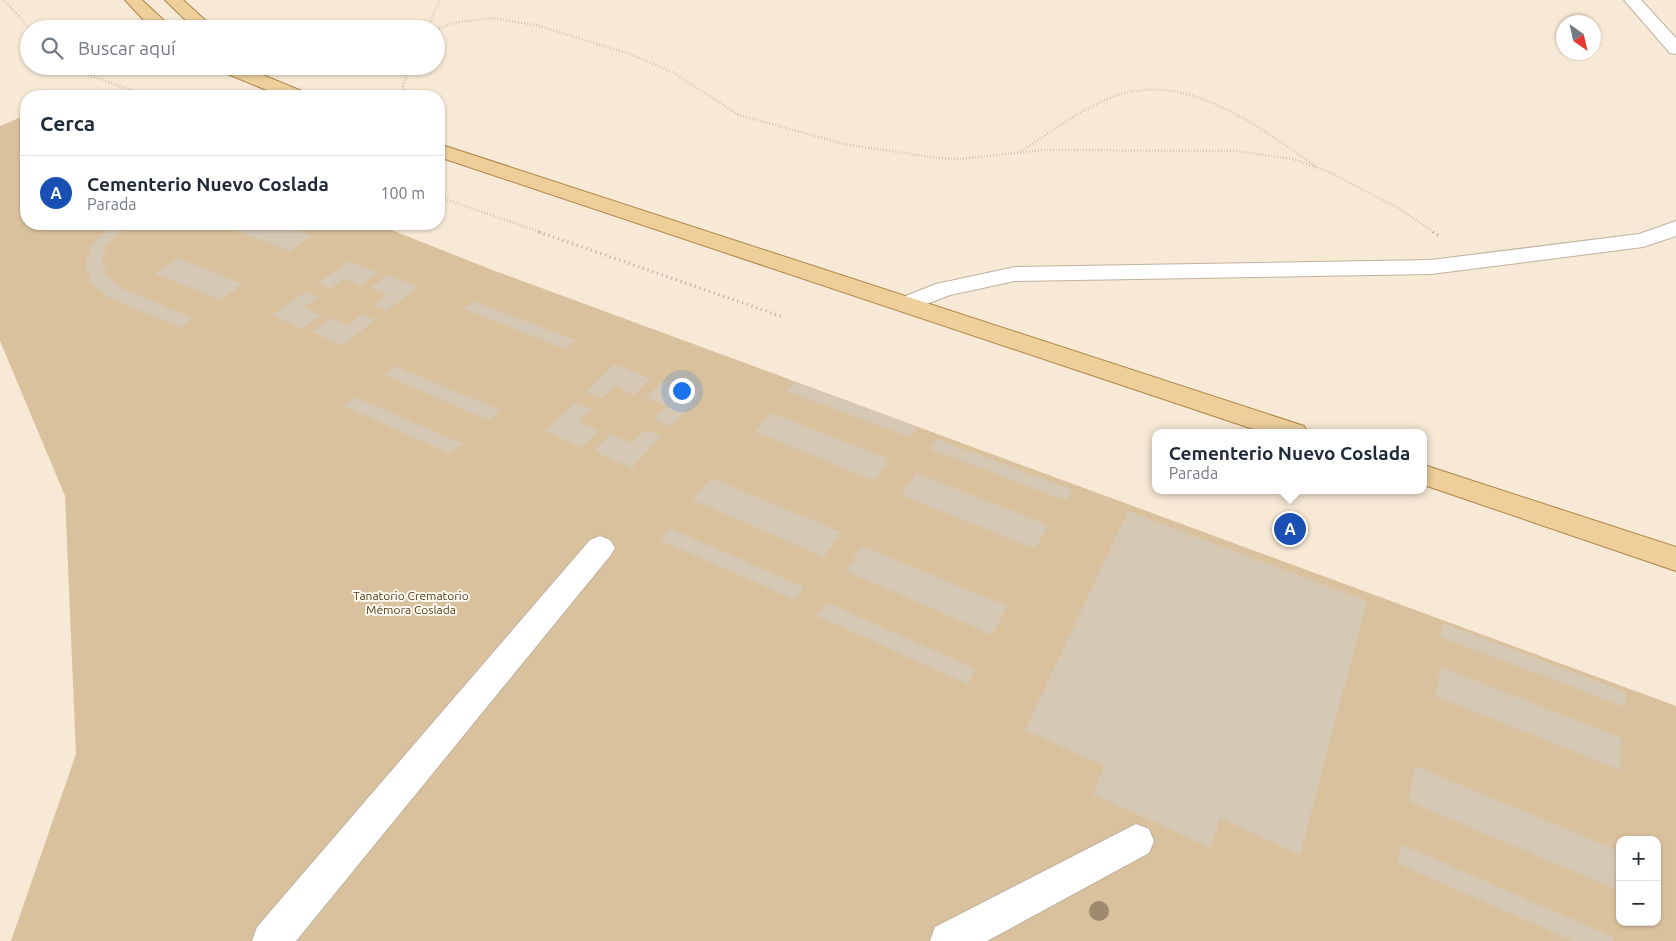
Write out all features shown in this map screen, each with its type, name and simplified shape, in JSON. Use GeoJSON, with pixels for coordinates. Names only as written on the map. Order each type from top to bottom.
{"type":"FeatureCollection","features":[{"type":"Feature","properties":{"kind":"main road"},"geometry":{"type":"LineString","coordinates":[[133,0],[152,20]]}},
{"type":"Feature","properties":{"kind":"main road"},"geometry":{"type":"LineString","coordinates":[[173,0],[196,20]]}},
{"type":"Feature","properties":{"kind":"main road"},"geometry":{"type":"LineString","coordinates":[[246,75],[283,90]]}},
{"type":"Feature","properties":{"kind":"main road"},"geometry":{"type":"LineString","coordinates":[[261,75],[274,86]]}},
{"type":"Feature","properties":{"kind":"main road"},"geometry":{"type":"LineString","coordinates":[[445,152],[1283,429]]}},
{"type":"Feature","properties":{"kind":"main road"},"geometry":{"type":"LineString","coordinates":[[1427,476],[1676,559]]}},
{"type":"Feature","properties":{"kind":"street"},"geometry":{"type":"LineString","coordinates":[[1632,0],[1676,49]]}},
{"type":"Feature","properties":{"kind":"street"},"geometry":{"type":"LineString","coordinates":[[906,304],[944,289],[1014,274],[1432,267],[1643,240],[1676,228]]}},
{"type":"Feature","properties":{"kind":"street"},"geometry":{"type":"LineString","coordinates":[[270,941],[600,548]]}},
{"type":"Feature","properties":{"kind":"street"},"geometry":{"type":"LineString","coordinates":[[949,941],[1136,841]]}},
{"type":"Feature","properties":{"kind":"path"},"geometry":{"type":"LineString","coordinates":[[4,0],[22,20]]}},
{"type":"Feature","properties":{"kind":"path"},"geometry":{"type":"LineString","coordinates":[[431,20],[440,0]]}},
{"type":"Feature","properties":{"kind":"path"},"geometry":{"type":"LineString","coordinates":[[445,26],[458,22],[491,18],[536,25],[630,54],[672,72],[739,115],[844,144],[937,158],[968,159],[1052,150],[1236,151],[1293,160],[1321,170]]}},
{"type":"Feature","properties":{"kind":"path"},"geometry":{"type":"LineString","coordinates":[[89,75],[131,90]]}},
{"type":"Feature","properties":{"kind":"path"},"geometry":{"type":"LineString","coordinates":[[403,90],[406,75]]}},
{"type":"Feature","properties":{"kind":"path"},"geometry":{"type":"LineString","coordinates":[[1017,154],[1109,98],[1139,90],[1171,90],[1220,105],[1321,170],[1398,208],[1477,261]]}},
{"type":"Feature","properties":{"kind":"path"},"geometry":{"type":"LineString","coordinates":[[445,199],[783,317]]}},
{"type":"Feature","properties":{"kind":"green space","name":"Tanatorio Crematorio Mémora Coslada"},"geometry":{"type":"Polygon","coordinates":[[[20,118],[20,230],[391,230],[495,271],[1676,706],[1676,941],[11,941],[76,754],[65,496],[0,341],[0,126],[20,118]]]}},
{"type":"Feature","properties":{"kind":"building"},"geometry":{"type":"Polygon","coordinates":[[[108,230],[122,230],[107,244],[102,262],[109,278],[124,289],[193,318],[181,328],[110,298],[93,285],[85,265],[92,245],[108,230]]]}},
{"type":"Feature","properties":{"kind":"building"},"geometry":{"type":"Polygon","coordinates":[[[234,230],[296,230],[312,236],[290,251],[234,230]]]}},
{"type":"Feature","properties":{"kind":"building"},"geometry":{"type":"Polygon","coordinates":[[[178,258],[243,284],[220,300],[155,273],[178,258]]]}},
{"type":"Feature","properties":{"kind":"building"},"geometry":{"type":"Polygon","coordinates":[[[349,261],[378,273],[360,286],[344,279],[330,289],[317,283],[349,261]]]}},
{"type":"Feature","properties":{"kind":"building"},"geometry":{"type":"Polygon","coordinates":[[[388,275],[418,287],[387,311],[373,306],[387,295],[370,288],[388,275]]]}},
{"type":"Feature","properties":{"kind":"building"},"geometry":{"type":"Polygon","coordinates":[[[306,292],[319,297],[304,307],[321,315],[302,329],[272,315],[306,292]]]}},
{"type":"Feature","properties":{"kind":"building"},"geometry":{"type":"Polygon","coordinates":[[[473,301],[575,340],[566,349],[464,309],[473,301]]]}},
{"type":"Feature","properties":{"kind":"building"},"geometry":{"type":"Polygon","coordinates":[[[362,314],[376,319],[343,345],[312,332],[330,318],[347,325],[362,314]]]}},
{"type":"Feature","properties":{"kind":"building"},"geometry":{"type":"Polygon","coordinates":[[[615,364],[650,379],[634,395],[615,386],[602,399],[586,392],[615,364]]]}},
{"type":"Feature","properties":{"kind":"building"},"geometry":{"type":"Polygon","coordinates":[[[395,366],[500,410],[489,420],[384,375],[395,366]]]}},
{"type":"Feature","properties":{"kind":"building"},"geometry":{"type":"Polygon","coordinates":[[[662,382],[698,397],[671,426],[654,419],[667,406],[646,398],[662,382]]]}},
{"type":"Feature","properties":{"kind":"building"},"geometry":{"type":"Polygon","coordinates":[[[795,382],[917,427],[910,437],[787,391],[795,382]]]}},
{"type":"Feature","properties":{"kind":"building"},"geometry":{"type":"Polygon","coordinates":[[[355,397],[462,444],[451,454],[344,406],[355,397]]]}},
{"type":"Feature","properties":{"kind":"building"},"geometry":{"type":"Polygon","coordinates":[[[576,402],[592,409],[579,422],[599,431],[582,448],[545,431],[576,402]]]}},
{"type":"Feature","properties":{"kind":"building"},"geometry":{"type":"Polygon","coordinates":[[[771,413],[889,459],[875,481],[755,432],[771,413]]]}},
{"type":"Feature","properties":{"kind":"building"},"geometry":{"type":"Polygon","coordinates":[[[645,430],[661,436],[632,468],[594,451],[610,434],[632,443],[645,430]]]}},
{"type":"Feature","properties":{"kind":"building"},"geometry":{"type":"Polygon","coordinates":[[[937,439],[1073,490],[1067,501],[931,449],[937,439]]]}},
{"type":"Feature","properties":{"kind":"building"},"geometry":{"type":"Polygon","coordinates":[[[916,473],[1048,525],[1035,549],[902,495],[916,473]]]}},
{"type":"Feature","properties":{"kind":"building"},"geometry":{"type":"Polygon","coordinates":[[[711,478],[841,532],[824,557],[693,500],[711,478]]]}},
{"type":"Feature","properties":{"kind":"building"},"geometry":{"type":"Polygon","coordinates":[[[1128,511],[1367,601],[1300,855],[1220,818],[1211,848],[1093,794],[1104,766],[1025,730],[1128,511]]]}},
{"type":"Feature","properties":{"kind":"building"},"geometry":{"type":"Polygon","coordinates":[[[670,528],[804,587],[795,600],[660,540],[670,528]]]}},
{"type":"Feature","properties":{"kind":"building"},"geometry":{"type":"Polygon","coordinates":[[[862,546],[1007,606],[992,635],[846,571],[862,546]]]}},
{"type":"Feature","properties":{"kind":"building"},"geometry":{"type":"Polygon","coordinates":[[[826,602],[976,669],[968,684],[817,616],[826,602]]]}},
{"type":"Feature","properties":{"kind":"building"},"geometry":{"type":"Polygon","coordinates":[[[1443,623],[1626,692],[1625,707],[1440,637],[1443,623]]]}},
{"type":"Feature","properties":{"kind":"building"},"geometry":{"type":"Polygon","coordinates":[[[1441,667],[1621,738],[1620,770],[1435,696],[1441,667]]]}},
{"type":"Feature","properties":{"kind":"building"},"geometry":{"type":"Polygon","coordinates":[[[1415,766],[1616,850],[1615,889],[1408,801],[1415,766]]]}},
{"type":"Feature","properties":{"kind":"building"},"geometry":{"type":"Polygon","coordinates":[[[1401,844],[1613,937],[1613,941],[1573,941],[1397,863],[1401,844]]]}},
{"type":"Feature","properties":{"kind":"place","name":"Cementerio Nuevo Coslada"},"geometry":{"type":"Point","coordinates":[1290,529]}}]}
